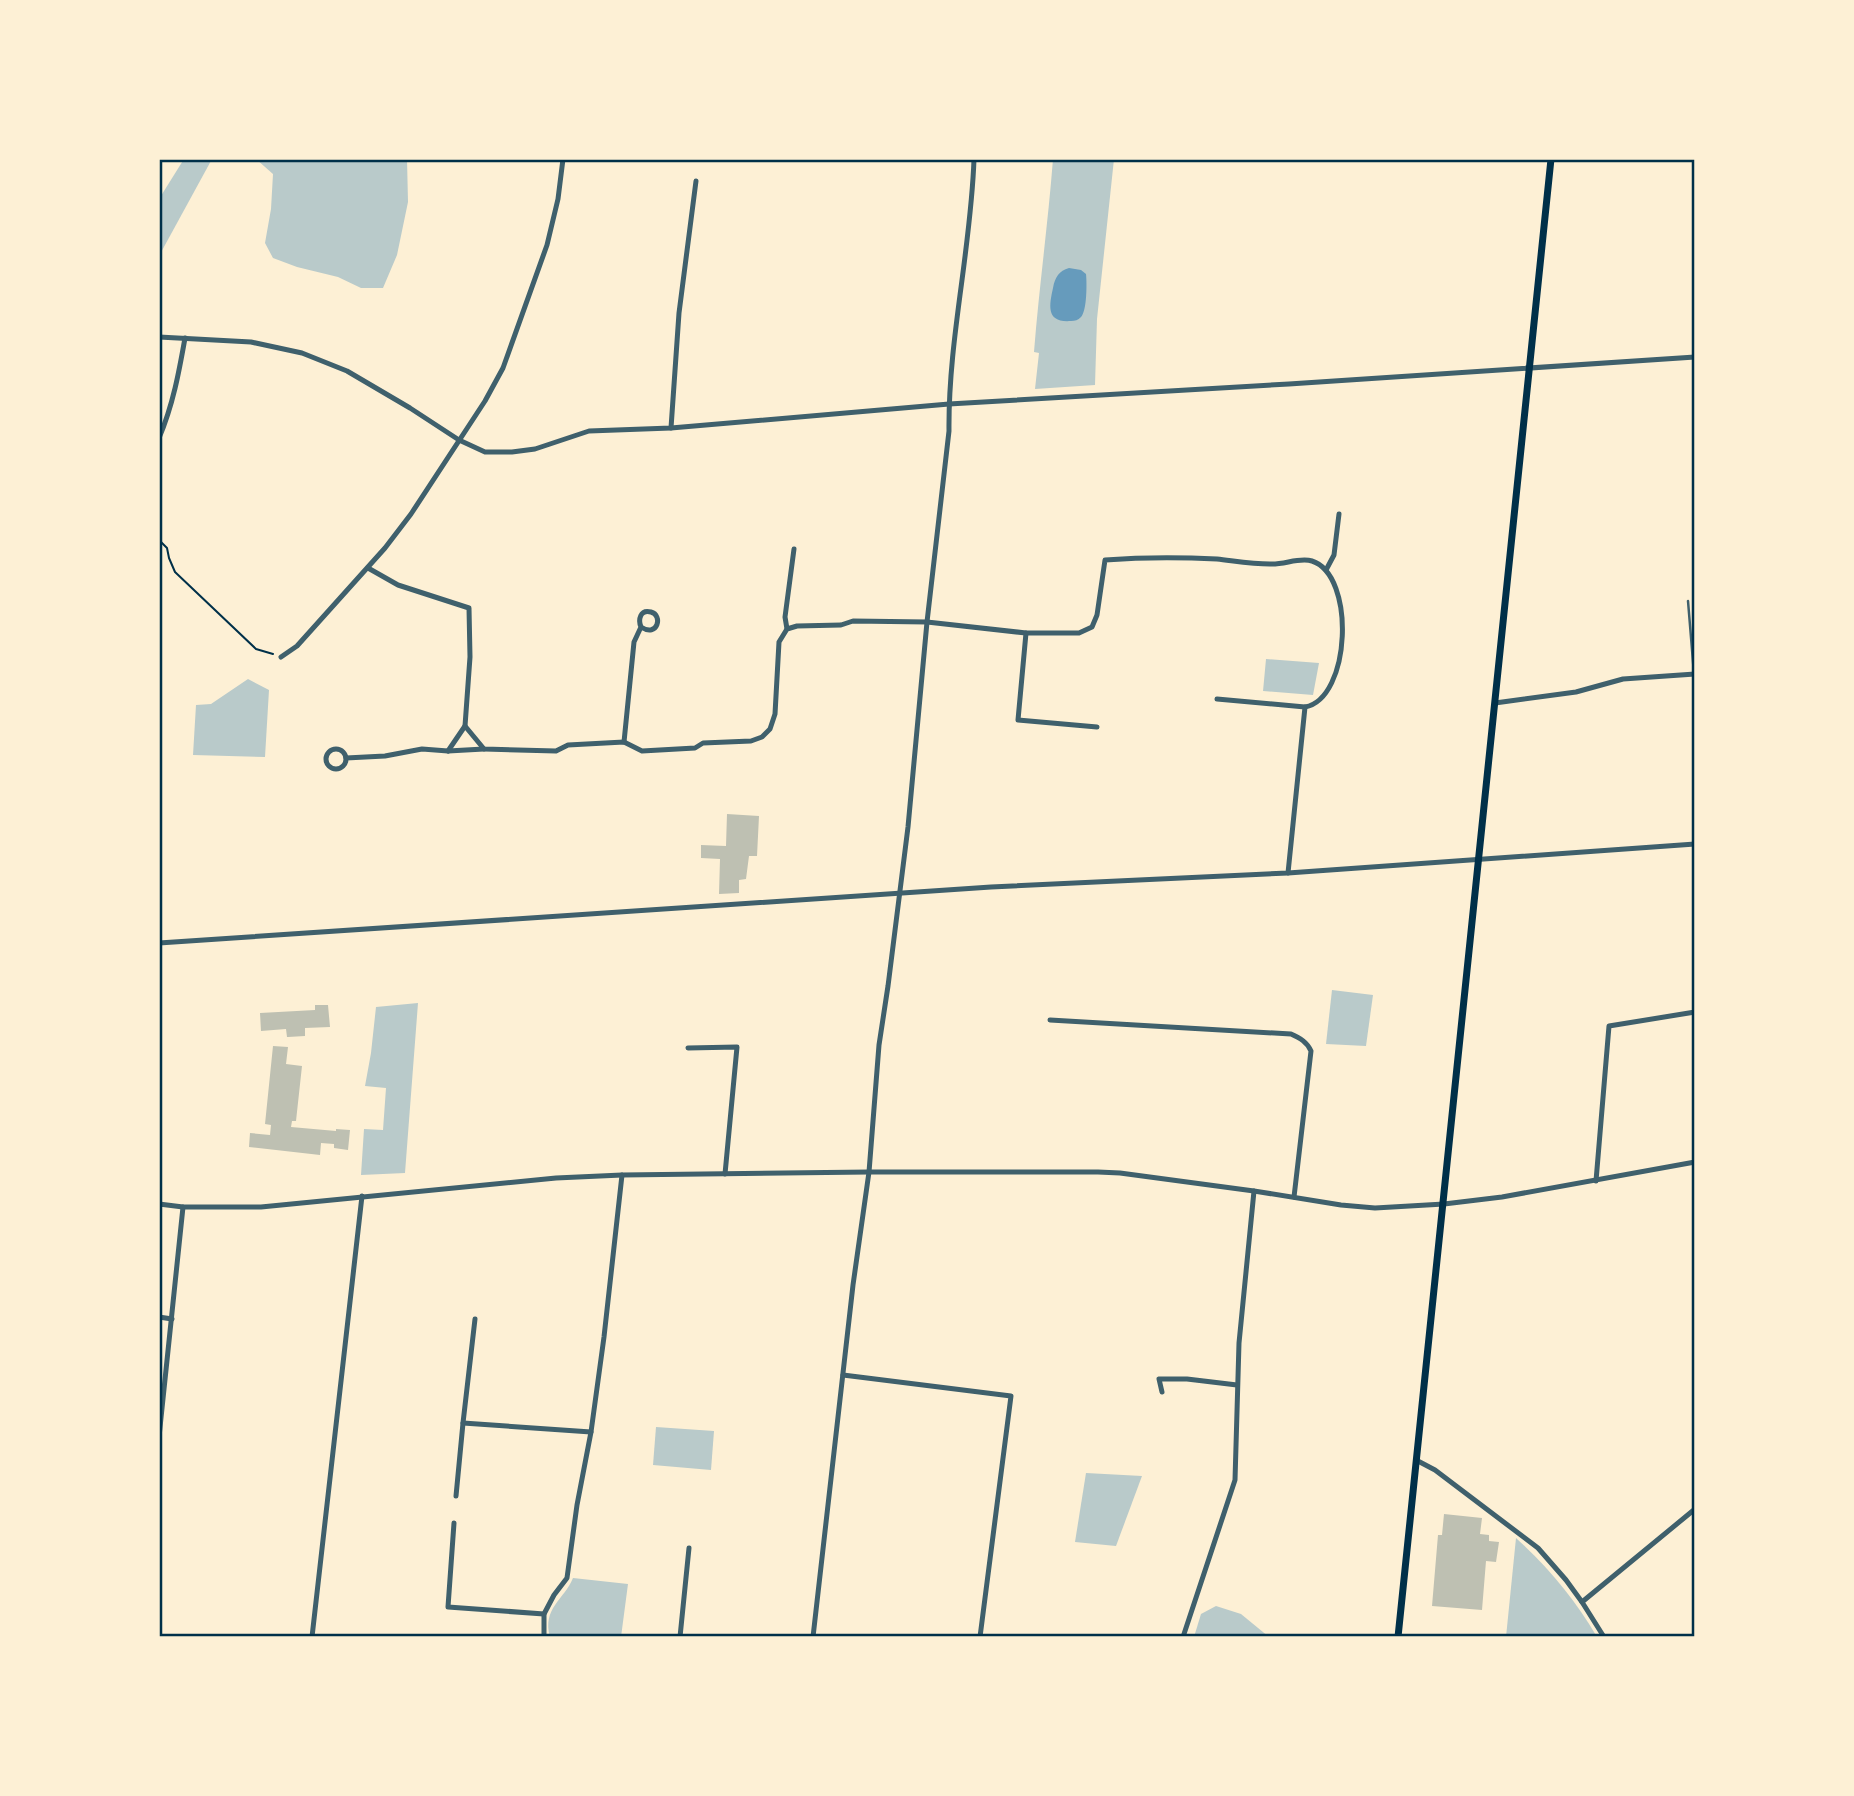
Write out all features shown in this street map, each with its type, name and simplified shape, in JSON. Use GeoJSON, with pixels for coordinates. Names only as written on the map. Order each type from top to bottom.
{"type":"FeatureCollection","features":[{"type":"Feature","properties":{"kind":"main road"},"geometry":{"type":"LineString","coordinates":[[1398,1637],[1550,159]]}},
{"type":"Feature","properties":{"kind":"street"},"geometry":{"type":"LineString","coordinates":[[281,657],[297,646],[368,568],[411,514],[503,368],[547,245],[558,199],[563,159]]}},
{"type":"Feature","properties":{"kind":"street"},"geometry":{"type":"LineString","coordinates":[[813,1637],[853,1285],[869,1172],[879,1045],[908,827],[927,622],[949,431],[952,355],[973,188],[974,159]]}},
{"type":"Feature","properties":{"kind":"street"},"geometry":{"type":"LineString","coordinates":[[671,428],[679,313],[696,181]]}},
{"type":"Feature","properties":{"kind":"street"},"geometry":{"type":"LineString","coordinates":[[159,337],[251,342],[302,353],[347,371],[459,440],[485,452],[535,449],[589,431],[671,428],[949,404],[1695,357]]}},
{"type":"Feature","properties":{"kind":"street"},"geometry":{"type":"LineString","coordinates":[[159,438],[174,396],[185,338]]}},
{"type":"Feature","properties":{"kind":"street"},"geometry":{"type":"LineString","coordinates":[[1326,570],[1334,555],[1339,514]]}},
{"type":"Feature","properties":{"kind":"street"},"geometry":{"type":"LineString","coordinates":[[346,758],[385,756],[422,749],[556,751],[568,745],[624,742],[642,751],[695,748],[703,743],[751,741],[762,737],[770,729],[775,715],[779,642],[787,629],[785,617],[794,549]]}},
{"type":"Feature","properties":{"kind":"street"},"geometry":{"type":"LineString","coordinates":[[787,629],[797,626],[841,625],[853,621],[927,622],[1026,633],[1079,633],[1092,627],[1097,615],[1105,561],[1146,556],[1272,564],[1298,560],[1311,561],[1326,570],[1342,612],[1339,663],[1326,691],[1312,705],[1305,706],[1217,699]]}},
{"type":"Feature","properties":{"kind":"street"},"geometry":{"type":"LineString","coordinates":[[368,568],[398,585],[469,608],[470,657],[465,726],[448,751]]}},
{"type":"Feature","properties":{"kind":"street"},"geometry":{"type":"LineString","coordinates":[[624,742],[634,642],[641,627]]}},
{"type":"Feature","properties":{"kind":"street"},"geometry":{"type":"LineString","coordinates":[[1026,633],[1018,720],[1097,727]]}},
{"type":"Feature","properties":{"kind":"street"},"geometry":{"type":"LineString","coordinates":[[1495,703],[1576,692],[1623,679],[1694,674]]}},
{"type":"Feature","properties":{"kind":"street"},"geometry":{"type":"LineString","coordinates":[[1288,873],[1305,706]]}},
{"type":"Feature","properties":{"kind":"street"},"geometry":{"type":"LineString","coordinates":[[465,726],[484,749]]}},
{"type":"Feature","properties":{"kind":"street"},"geometry":{"type":"LineString","coordinates":[[159,943],[991,887],[1288,873],[1695,844]]}},
{"type":"Feature","properties":{"kind":"street"},"geometry":{"type":"LineString","coordinates":[[1596,1181],[1609,1026],[1695,1012]]}},
{"type":"Feature","properties":{"kind":"street"},"geometry":{"type":"LineString","coordinates":[[1050,1020],[1291,1034],[1301,1038],[1311,1051],[1294,1198]]}},
{"type":"Feature","properties":{"kind":"street"},"geometry":{"type":"LineString","coordinates":[[688,1048],[737,1047],[725,1174]]}},
{"type":"Feature","properties":{"kind":"street"},"geometry":{"type":"LineString","coordinates":[[159,1204],[183,1207],[261,1206],[556,1178],[622,1175],[1115,1172],[1375,1208],[1502,1197],[1695,1162]]}},
{"type":"Feature","properties":{"kind":"street"},"geometry":{"type":"LineString","coordinates":[[544,1637],[544,1614],[567,1578],[604,1337],[622,1175]]}},
{"type":"Feature","properties":{"kind":"street"},"geometry":{"type":"LineString","coordinates":[[1183,1637],[1236,1480],[1239,1335],[1254,1191]]}},
{"type":"Feature","properties":{"kind":"street"},"geometry":{"type":"LineString","coordinates":[[312,1637],[362,1196]]}},
{"type":"Feature","properties":{"kind":"street"},"geometry":{"type":"LineString","coordinates":[[159,1437],[183,1207]]}},
{"type":"Feature","properties":{"kind":"street"},"geometry":{"type":"LineString","coordinates":[[159,1317],[172,1319]]}},
{"type":"Feature","properties":{"kind":"street"},"geometry":{"type":"LineString","coordinates":[[456,1496],[475,1319]]}},
{"type":"Feature","properties":{"kind":"street"},"geometry":{"type":"LineString","coordinates":[[843,1375],[1011,1396],[980,1637]]}},
{"type":"Feature","properties":{"kind":"street"},"geometry":{"type":"LineString","coordinates":[[1161,1392],[1159,1379],[1187,1379],[1237,1385]]}},
{"type":"Feature","properties":{"kind":"street"},"geometry":{"type":"LineString","coordinates":[[463,1423],[591,1432]]}},
{"type":"Feature","properties":{"kind":"street"},"geometry":{"type":"LineString","coordinates":[[1416,1460],[1435,1470],[1538,1548],[1583,1602],[1604,1637]]}},
{"type":"Feature","properties":{"kind":"street"},"geometry":{"type":"LineString","coordinates":[[1583,1602],[1695,1509]]}},
{"type":"Feature","properties":{"kind":"street"},"geometry":{"type":"LineString","coordinates":[[454,1523],[448,1607],[544,1614]]}},
{"type":"Feature","properties":{"kind":"street"},"geometry":{"type":"LineString","coordinates":[[680,1637],[689,1548]]}},
{"type":"Feature","properties":{"kind":"lane"},"geometry":{"type":"LineString","coordinates":[[1688,601],[1694,674]]}},
{"type":"Feature","properties":{"kind":"path"},"geometry":{"type":"LineString","coordinates":[[159,540],[167,548],[175,572],[253,647],[281,657]]}},
{"type":"Feature","properties":{"kind":"shaded area"},"geometry":{"type":"Polygon","coordinates":[[[184,159],[212,159],[159,256],[159,199],[184,159]]]}},
{"type":"Feature","properties":{"kind":"shaded area"},"geometry":{"type":"Polygon","coordinates":[[[256,159],[407,159],[408,202],[397,255],[383,288],[361,288],[338,277],[273,258],[265,243],[273,174],[256,159]]]}},
{"type":"Feature","properties":{"kind":"shaded area"},"geometry":{"type":"Polygon","coordinates":[[[1053,159],[1114,159],[1097,319],[1095,385],[1035,389],[1039,353],[1034,352],[1053,159]]]}},
{"type":"Feature","properties":{"kind":"shaded area"},"geometry":{"type":"Polygon","coordinates":[[[1266,659],[1319,663],[1313,695],[1263,691],[1266,659]]]}},
{"type":"Feature","properties":{"kind":"shaded area"},"geometry":{"type":"Polygon","coordinates":[[[248,679],[269,690],[265,757],[193,755],[196,705],[211,704],[248,679]]]}},
{"type":"Feature","properties":{"kind":"shaded area"},"geometry":{"type":"Polygon","coordinates":[[[1332,990],[1373,995],[1366,1046],[1326,1044],[1332,990]]]}},
{"type":"Feature","properties":{"kind":"shaded area"},"geometry":{"type":"Polygon","coordinates":[[[418,1003],[405,1173],[361,1175],[364,1129],[383,1130],[386,1088],[365,1086],[376,1007],[418,1003]]]}},
{"type":"Feature","properties":{"kind":"shaded area"},"geometry":{"type":"Polygon","coordinates":[[[656,1427],[714,1431],[711,1470],[653,1465],[656,1427]]]}},
{"type":"Feature","properties":{"kind":"shaded area"},"geometry":{"type":"Polygon","coordinates":[[[1086,1473],[1142,1476],[1116,1546],[1075,1542],[1086,1473]]]}},
{"type":"Feature","properties":{"kind":"shaded area"},"geometry":{"type":"Polygon","coordinates":[[[1516,1538],[1560,1584],[1597,1637],[1506,1637],[1516,1538]]]}},
{"type":"Feature","properties":{"kind":"shaded area"},"geometry":{"type":"Polygon","coordinates":[[[573,1578],[628,1584],[621,1637],[550,1637],[548,1627],[551,1611],[573,1578]]]}},
{"type":"Feature","properties":{"kind":"shaded area"},"geometry":{"type":"Polygon","coordinates":[[[1216,1606],[1241,1614],[1269,1637],[1194,1637],[1201,1614],[1216,1606]]]}},
{"type":"Feature","properties":{"kind":"water"},"geometry":{"type":"Polygon","coordinates":[[[1069,268],[1081,270],[1086,274],[1085,303],[1080,318],[1063,321],[1053,316],[1050,307],[1056,278],[1069,268]]]}},
{"type":"Feature","properties":{"kind":"building"},"geometry":{"type":"Polygon","coordinates":[[[727,814],[759,816],[757,856],[749,856],[746,879],[739,880],[739,893],[719,894],[720,859],[701,858],[701,845],[726,846],[727,814]]]}},
{"type":"Feature","properties":{"kind":"building"},"geometry":{"type":"Polygon","coordinates":[[[315,1005],[328,1005],[330,1027],[305,1028],[305,1036],[288,1037],[286,1029],[261,1031],[260,1013],[315,1010],[315,1005]]]}},
{"type":"Feature","properties":{"kind":"building"},"geometry":{"type":"Polygon","coordinates":[[[273,1046],[288,1047],[286,1064],[302,1066],[296,1121],[292,1121],[291,1127],[350,1130],[348,1150],[334,1148],[334,1144],[321,1143],[320,1155],[249,1147],[250,1133],[270,1135],[271,1125],[265,1124],[273,1046]]]}},
{"type":"Feature","properties":{"kind":"building"},"geometry":{"type":"Polygon","coordinates":[[[1444,1514],[1482,1518],[1480,1534],[1489,1535],[1489,1541],[1499,1542],[1496,1562],[1486,1561],[1482,1610],[1432,1606],[1438,1535],[1442,1535],[1444,1514]]]}}]}
